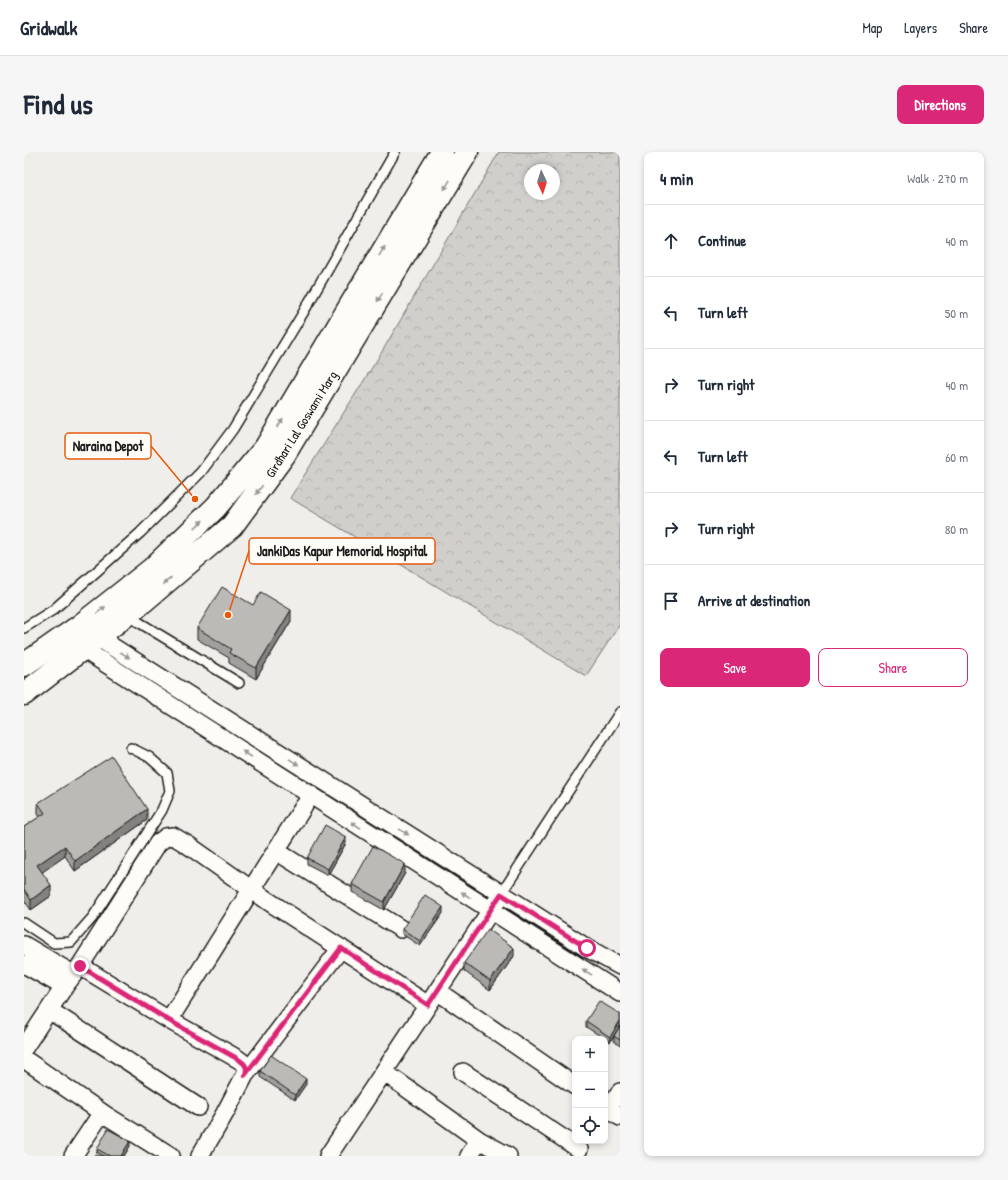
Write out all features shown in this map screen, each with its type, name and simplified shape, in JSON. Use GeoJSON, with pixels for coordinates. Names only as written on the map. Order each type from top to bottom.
{"type":"FeatureCollection","features":[{"type":"Feature","properties":{"kind":"main road","name":"Girdhari Lal Goswami Marg"},"geometry":{"type":"LineString","coordinates":[[24,694],[216,507],[266,447],[442,152]]}},
{"type":"Feature","properties":{"kind":"main road","name":"Girdhari Lal Goswami Marg"},"geometry":{"type":"LineString","coordinates":[[24,665],[126,615],[232,526],[284,455],[467,152]]}},
{"type":"Feature","properties":{"kind":"street"},"geometry":{"type":"LineString","coordinates":[[82,637],[587,948],[620,966]]}},
{"type":"Feature","properties":{"kind":"street"},"geometry":{"type":"LineString","coordinates":[[82,637],[490,911],[620,993]]}},
{"type":"Feature","properties":{"kind":"street"},"geometry":{"type":"LineString","coordinates":[[168,1020],[304,806]]}},
{"type":"Feature","properties":{"kind":"street"},"geometry":{"type":"LineString","coordinates":[[24,1048],[158,843],[166,837],[174,836],[341,948],[432,998],[572,1084]]}},
{"type":"Feature","properties":{"kind":"street"},"geometry":{"type":"LineString","coordinates":[[276,851],[401,929]]}},
{"type":"Feature","properties":{"kind":"street"},"geometry":{"type":"LineString","coordinates":[[328,1156],[501,894]]}},
{"type":"Feature","properties":{"kind":"street"},"geometry":{"type":"LineString","coordinates":[[24,945],[72,976],[168,1020],[238,1059],[245,1064],[245,1075]]}},
{"type":"Feature","properties":{"kind":"street"},"geometry":{"type":"LineString","coordinates":[[200,1156],[245,1075],[341,948]]}},
{"type":"Feature","properties":{"kind":"street"},"geometry":{"type":"LineString","coordinates":[[24,964],[72,976]]}},
{"type":"Feature","properties":{"kind":"street"},"geometry":{"type":"LineString","coordinates":[[49,1010],[198,1107]]}},
{"type":"Feature","properties":{"kind":"street"},"geometry":{"type":"LineString","coordinates":[[24,1059],[107,1116],[171,1156]]}},
{"type":"Feature","properties":{"kind":"street"},"geometry":{"type":"LineString","coordinates":[[384,1072],[479,1140],[508,1156]]}},
{"type":"Feature","properties":{"kind":"street"},"geometry":{"type":"LineString","coordinates":[[462,1072],[579,1148]]}},
{"type":"Feature","properties":{"kind":"street"},"geometry":{"type":"LineString","coordinates":[[609,1111],[620,1092]]}},
{"type":"Feature","properties":{"kind":"street"},"geometry":{"type":"LineString","coordinates":[[73,1156],[99,1118],[107,1116]]}},
{"type":"Feature","properties":{"kind":"street"},"geometry":{"type":"LineString","coordinates":[[469,1156],[479,1140]]}},
{"type":"Feature","properties":{"kind":"lane"},"geometry":{"type":"LineString","coordinates":[[24,628],[58,606],[140,533],[201,472],[233,429],[303,313],[395,152]]}},
{"type":"Feature","properties":{"kind":"lane"},"geometry":{"type":"LineString","coordinates":[[126,615],[239,683]]}},
{"type":"Feature","properties":{"kind":"lane"},"geometry":{"type":"LineString","coordinates":[[501,894],[620,712]]}},
{"type":"Feature","properties":{"kind":"lane"},"geometry":{"type":"LineString","coordinates":[[24,922],[54,943],[70,942],[93,917],[162,810],[170,791],[167,773],[149,757],[131,748]]}},
{"type":"Feature","properties":{"kind":"green space"},"geometry":{"type":"Polygon","coordinates":[[[499,152],[620,152],[620,624],[586,676],[290,498],[380,355],[499,152]]]}},
{"type":"Feature","properties":{"kind":"building"},"geometry":{"type":"Polygon","coordinates":[[[222,587],[253,605],[261,592],[291,610],[256,668],[229,653],[231,649],[197,628],[222,587]]]}},
{"type":"Feature","properties":{"kind":"building"},"geometry":{"type":"Polygon","coordinates":[[[112,756],[147,809],[75,861],[65,846],[37,865],[51,885],[31,900],[24,889],[24,827],[45,813],[38,803],[112,756]]]}},
{"type":"Feature","properties":{"kind":"building"},"geometry":{"type":"Polygon","coordinates":[[[325,825],[346,837],[328,869],[307,858],[325,825]]]}},
{"type":"Feature","properties":{"kind":"building"},"geometry":{"type":"Polygon","coordinates":[[[373,846],[405,864],[384,902],[352,884],[373,846]]]}},
{"type":"Feature","properties":{"kind":"building"},"geometry":{"type":"Polygon","coordinates":[[[425,895],[443,907],[420,941],[402,929],[425,895]]]}},
{"type":"Feature","properties":{"kind":"building"},"geometry":{"type":"Polygon","coordinates":[[[488,929],[514,948],[490,981],[464,963],[488,929]]]}},
{"type":"Feature","properties":{"kind":"building"},"geometry":{"type":"Polygon","coordinates":[[[599,1001],[620,1014],[620,1021],[610,1037],[586,1021],[599,1001]]]}},
{"type":"Feature","properties":{"kind":"building"},"geometry":{"type":"Polygon","coordinates":[[[620,1026],[620,1040],[614,1036],[620,1026]]]}},
{"type":"Feature","properties":{"kind":"building"},"geometry":{"type":"Polygon","coordinates":[[[271,1055],[306,1079],[295,1095],[260,1071],[271,1055]]]}},
{"type":"Feature","properties":{"kind":"building"},"geometry":{"type":"Polygon","coordinates":[[[108,1129],[130,1141],[121,1156],[110,1156],[97,1149],[108,1129]]]}},
{"type":"Feature","properties":{"kind":"building"},"geometry":{"type":"Polygon","coordinates":[[[97,1152],[103,1156],[94,1156],[97,1152]]]}},
{"type":"Feature","properties":{"kind":"place","name":"Naraina Depot"},"geometry":{"type":"Point","coordinates":[195,499]}},
{"type":"Feature","properties":{"kind":"place","name":"JankiDas Kapur Memorial Hospital"},"geometry":{"type":"Point","coordinates":[228,615]}},
{"type":"Feature","properties":{"kind":"route"},"geometry":{"type":"LineString","coordinates":[[80,966],[168,1020],[238,1059],[245,1064],[245,1075],[261,1056],[341,948],[428,1005],[501,894],[587,948]]}}]}
